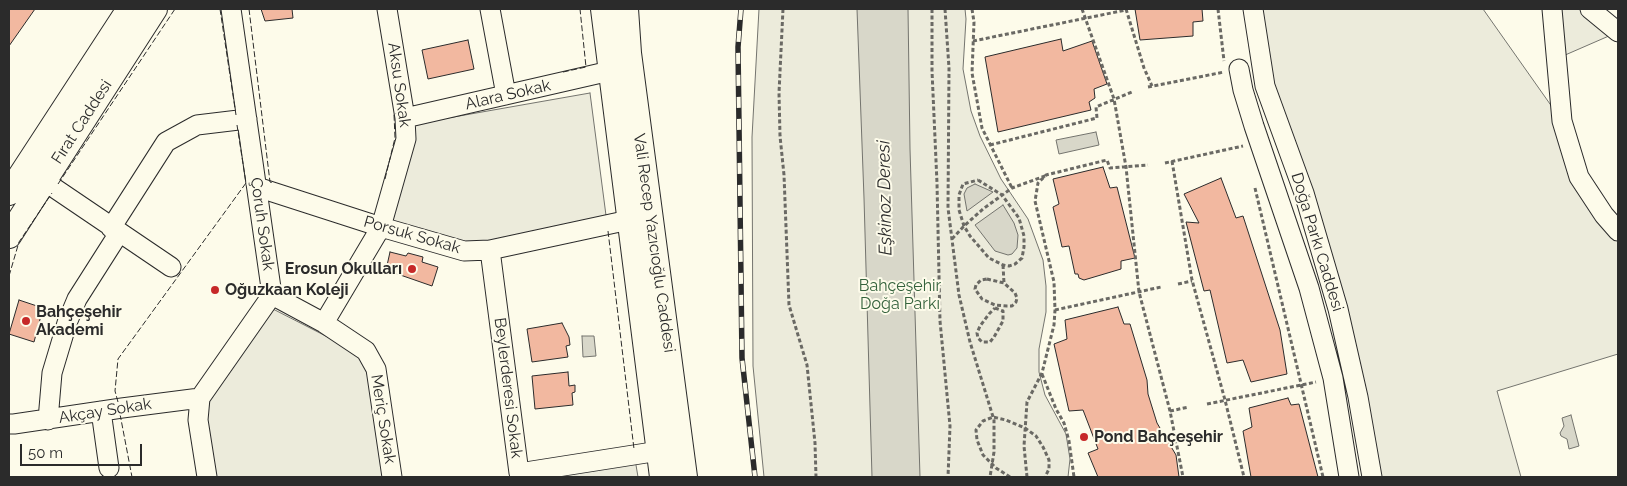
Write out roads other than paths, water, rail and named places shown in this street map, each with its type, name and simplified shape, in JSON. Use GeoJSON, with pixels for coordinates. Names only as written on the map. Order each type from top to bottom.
{"type":"FeatureCollection","features":[{"type":"Feature","properties":{"kind":"main road","name":"Fırat Caddesi"},"geometry":{"type":"LineString","coordinates":[[9,193],[130,9]]}},
{"type":"Feature","properties":{"kind":"main road","name":"Fırat Caddesi"},"geometry":{"type":"LineString","coordinates":[[9,236],[155,9]]}},
{"type":"Feature","properties":{"kind":"main road","name":"Vali Recep Yazıcıoğlu Caddesi"},"geometry":{"type":"LineString","coordinates":[[603,9],[662,477]]}},
{"type":"Feature","properties":{"kind":"main road","name":"Vali Recep Yazıcıoğlu Caddesi"},"geometry":{"type":"LineString","coordinates":[[626,9],[629,53],[686,477]]}},
{"type":"Feature","properties":{"kind":"street","name":"Çoruh Sokak"},"geometry":{"type":"LineString","coordinates":[[231,9],[272,295]]}},
{"type":"Feature","properties":{"kind":"street","name":"Aksu Sokak"},"geometry":{"type":"LineString","coordinates":[[324,323],[381,227],[406,139],[406,118],[388,9]]}},
{"type":"Feature","properties":{"kind":"street"},"geometry":{"type":"LineString","coordinates":[[490,9],[506,95]]}},
{"type":"Feature","properties":{"kind":"street","name":"Doğa Parkı Caddesi"},"geometry":{"type":"LineString","coordinates":[[1253,9],[1266,86],[1304,193],[1338,309],[1358,397],[1372,477]]}},
{"type":"Feature","properties":{"kind":"street"},"geometry":{"type":"LineString","coordinates":[[1552,9],[1562,121],[1579,177],[1604,215],[1618,230]]}},
{"type":"Feature","properties":{"kind":"street"},"geometry":{"type":"LineString","coordinates":[[1590,9],[1618,32]]}},
{"type":"Feature","properties":{"kind":"street"},"geometry":{"type":"LineString","coordinates":[[1232,66],[1243,90],[1309,288],[1333,378],[1349,477]]}},
{"type":"Feature","properties":{"kind":"street","name":"Alara Sokak"},"geometry":{"type":"LineString","coordinates":[[406,118],[610,71]]}},
{"type":"Feature","properties":{"kind":"street"},"geometry":{"type":"LineString","coordinates":[[48,420],[52,373],[67,323],[77,299],[166,142],[197,125],[247,119]]}},
{"type":"Feature","properties":{"kind":"street"},"geometry":{"type":"LineString","coordinates":[[44,181],[115,231],[171,267]]}},
{"type":"Feature","properties":{"kind":"street","name":"Porsuk Sokak"},"geometry":{"type":"LineString","coordinates":[[257,187],[381,227],[464,251],[490,250],[629,220]]}},
{"type":"Feature","properties":{"kind":"street","name":"Beylerderesi Sokak"},"geometry":{"type":"LineString","coordinates":[[490,250],[518,473],[659,451]]}},
{"type":"Feature","properties":{"kind":"street"},"geometry":{"type":"LineString","coordinates":[[207,477],[198,420],[200,398],[272,295]]}},
{"type":"Feature","properties":{"kind":"street","name":"Meriç Sokak"},"geometry":{"type":"LineString","coordinates":[[272,295],[324,323],[366,352],[376,368],[392,477]]}},
{"type":"Feature","properties":{"kind":"street","name":"Akçay Sokak"},"geometry":{"type":"LineString","coordinates":[[9,424],[200,398]]}},
{"type":"Feature","properties":{"kind":"street"},"geometry":{"type":"LineString","coordinates":[[101,411],[109,468]]}},
{"type":"Feature","properties":{"kind":"water","name":"Eşkinoz Deresi"},"geometry":{"type":"Polygon","coordinates":[[[857,9],[908,9],[910,149],[920,477],[872,477],[857,9]]]}},
{"type":"Feature","properties":{"kind":"water"},"geometry":{"type":"Polygon","coordinates":[[[1096,132],[1099,145],[1059,154],[1056,140],[1096,132]]]}},
{"type":"Feature","properties":{"kind":"water"},"geometry":{"type":"Polygon","coordinates":[[[975,184],[993,192],[967,211],[964,194],[967,188],[975,184]]]}},
{"type":"Feature","properties":{"kind":"water"},"geometry":{"type":"Polygon","coordinates":[[[1003,205],[1014,223],[1018,235],[1017,248],[1012,254],[1008,255],[995,251],[975,225],[1003,205]]]}},
{"type":"Feature","properties":{"kind":"water"},"geometry":{"type":"Polygon","coordinates":[[[582,336],[594,336],[596,356],[583,357],[582,336]]]}},
{"type":"Feature","properties":{"kind":"water"},"geometry":{"type":"Polygon","coordinates":[[[1571,415],[1579,446],[1569,449],[1567,439],[1561,436],[1560,433],[1564,426],[1562,418],[1571,415]]]}},
{"type":"Feature","properties":{"kind":"railway"},"geometry":{"type":"LineString","coordinates":[[741,9],[738,47],[742,358],[755,477]]}},
{"type":"Feature","properties":{"kind":"place","name":"Erosun Okulları"},"geometry":{"type":"Point","coordinates":[412,269]}},
{"type":"Feature","properties":{"kind":"place","name":"Oğuzkaan Koleji"},"geometry":{"type":"Point","coordinates":[215,290]}},
{"type":"Feature","properties":{"kind":"place","name":"Bahçeşehir Akademi"},"geometry":{"type":"Point","coordinates":[26,321]}},
{"type":"Feature","properties":{"kind":"place","name":"Pond Bahçeşehir"},"geometry":{"type":"Point","coordinates":[1084,437]}},
{"type":"Feature","properties":{"kind":"park label","name":"Bahçeşehir Doğa Parkı"},"geometry":{"type":"Point","coordinates":[900,295]}}]}
